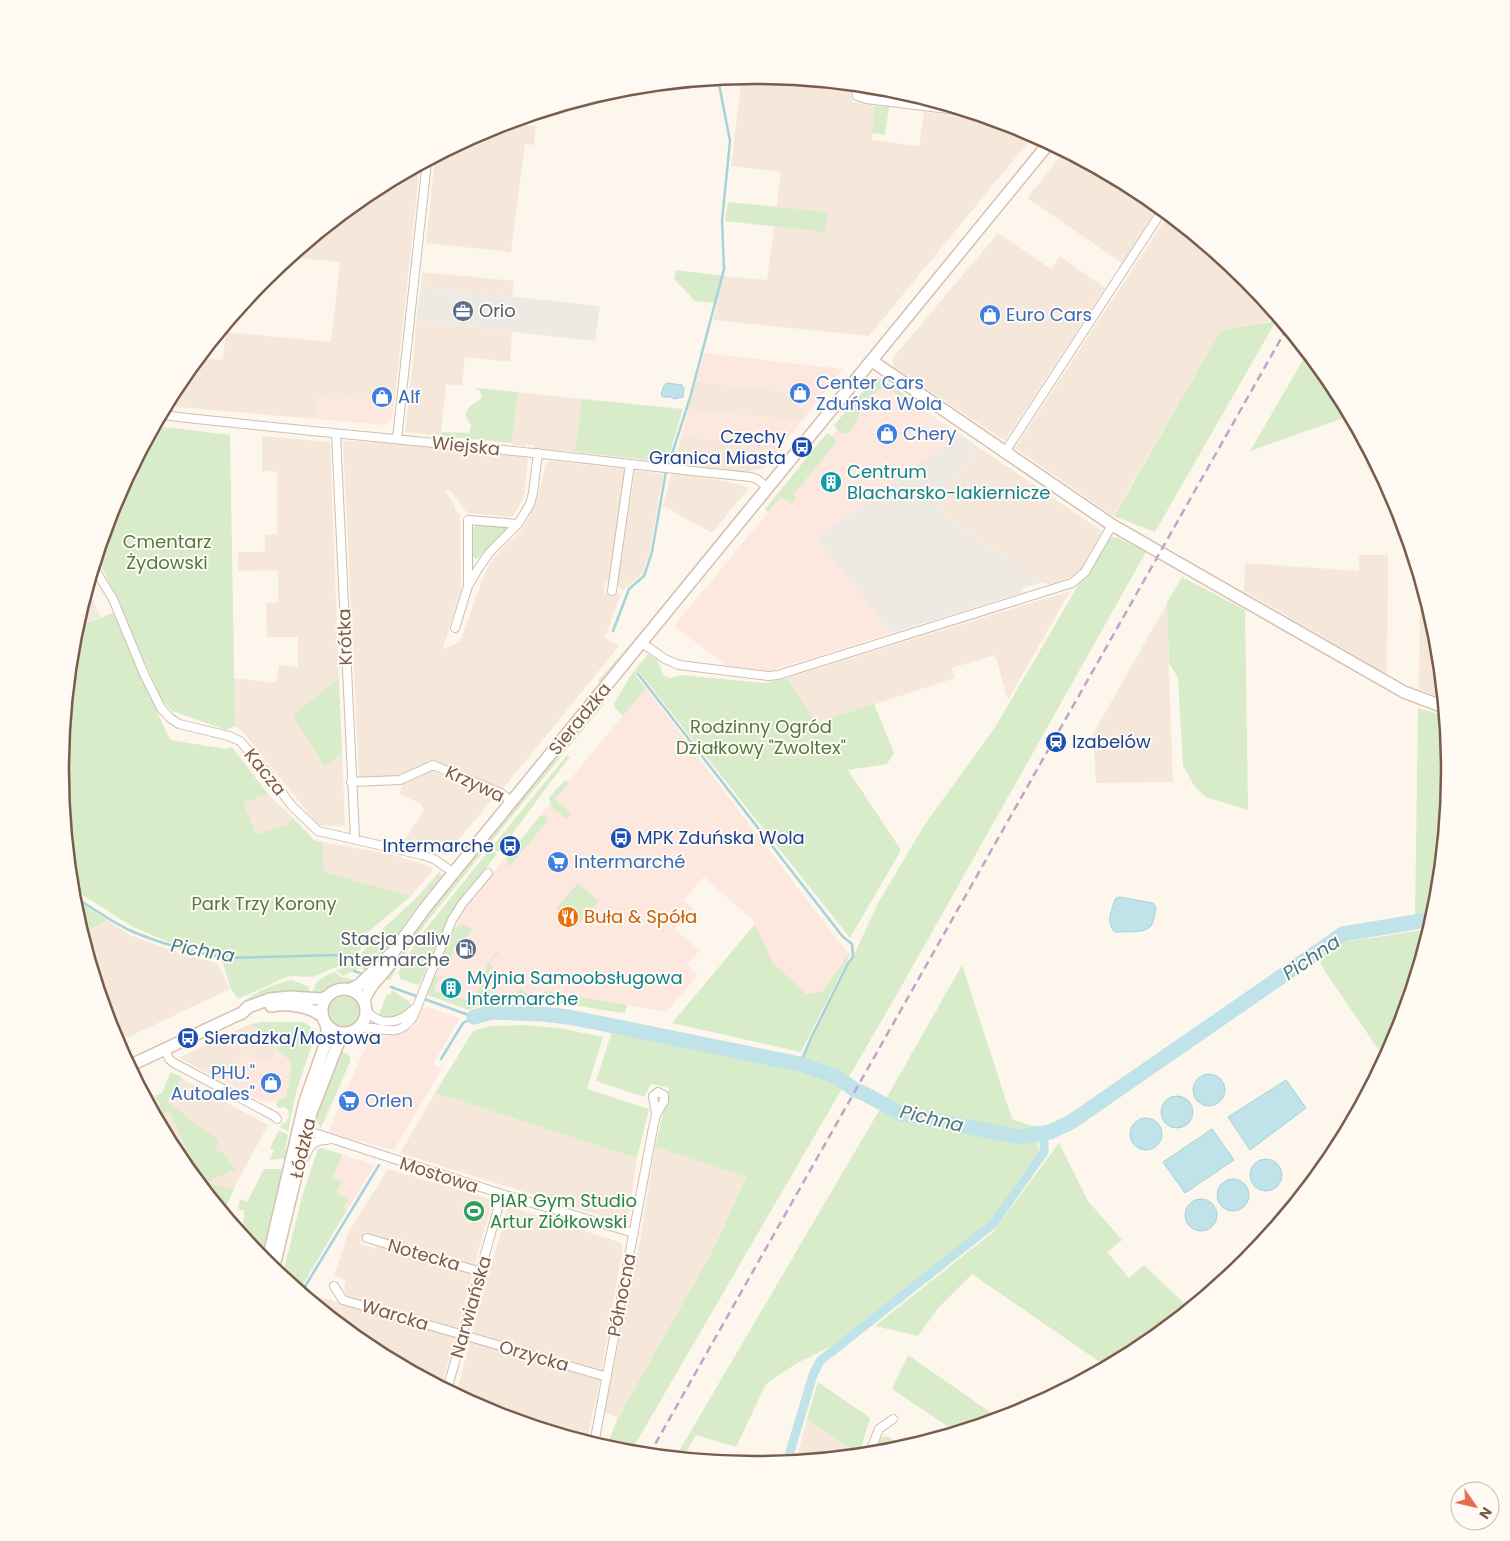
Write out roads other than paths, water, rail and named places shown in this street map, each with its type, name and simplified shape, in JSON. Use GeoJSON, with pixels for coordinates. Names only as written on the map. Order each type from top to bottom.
{"type":"FeatureCollection","features":[{"type":"Feature","properties":{"kind":"main road","name":"Sieradzka"},"geometry":{"type":"LineString","coordinates":[[349,990],[358,985],[394,951],[454,872],[1045,149]]}},
{"type":"Feature","properties":{"kind":"main road"},"geometry":{"type":"LineString","coordinates":[[872,361],[1112,525],[1404,692],[1438,705]]}},
{"type":"Feature","properties":{"kind":"main road","name":"Sieradzka"},"geometry":{"type":"LineString","coordinates":[[365,1006],[367,993],[393,960],[394,951]]}},
{"type":"Feature","properties":{"kind":"main road"},"geometry":{"type":"LineString","coordinates":[[242,1013],[250,1013],[277,1005],[308,1009],[339,1033],[353,1031],[364,1020],[365,1006],[358,994],[349,990],[337,990],[323,1004],[324,1020]]}},
{"type":"Feature","properties":{"kind":"main road"},"geometry":{"type":"LineString","coordinates":[[135,1063],[242,1013],[248,1007],[270,1000],[290,997],[327,998]]}},
{"type":"Feature","properties":{"kind":"main road","name":"Łódzka"},"geometry":{"type":"LineString","coordinates":[[275,1261],[296,1177],[307,1095],[326,1042],[324,1020]]}},
{"type":"Feature","properties":{"kind":"main road","name":"Łódzka"},"geometry":{"type":"LineString","coordinates":[[269,1255],[302,1129],[334,1051],[340,1040],[353,1031]]}},
{"type":"Feature","properties":{"kind":"street"},"geometry":{"type":"LineString","coordinates":[[857,92],[858,96],[866,99],[921,105]]}},
{"type":"Feature","properties":{"kind":"street"},"geometry":{"type":"LineString","coordinates":[[397,439],[426,168]]}},
{"type":"Feature","properties":{"kind":"street"},"geometry":{"type":"LineString","coordinates":[[1005,452],[1159,216]]}},
{"type":"Feature","properties":{"kind":"street","name":"Wiejska"},"geometry":{"type":"LineString","coordinates":[[168,416],[751,477],[757,479],[768,488]]}},
{"type":"Feature","properties":{"kind":"street","name":"Krótka"},"geometry":{"type":"LineString","coordinates":[[336,434],[355,839]]}},
{"type":"Feature","properties":{"kind":"street"},"geometry":{"type":"LineString","coordinates":[[455,628],[468,586],[489,553],[518,524],[530,504],[538,454]]}},
{"type":"Feature","properties":{"kind":"street"},"geometry":{"type":"LineString","coordinates":[[612,591],[630,464]]}},
{"type":"Feature","properties":{"kind":"street"},"geometry":{"type":"LineString","coordinates":[[468,586],[468,520],[518,524]]}},
{"type":"Feature","properties":{"kind":"street"},"geometry":{"type":"LineString","coordinates":[[642,643],[665,659],[682,665],[768,676],[778,675],[1072,583],[1085,572],[1112,525]]}},
{"type":"Feature","properties":{"kind":"street","name":"Kacza"},"geometry":{"type":"LineString","coordinates":[[98,574],[113,599],[144,674],[161,708],[170,718],[179,724],[236,739],[244,745],[292,806],[313,827],[329,834],[422,855],[434,859],[454,872]]}},
{"type":"Feature","properties":{"kind":"street","name":"Krzywa"},"geometry":{"type":"LineString","coordinates":[[351,782],[400,780],[433,765],[501,794],[512,802]]}},
{"type":"Feature","properties":{"kind":"street"},"geometry":{"type":"LineString","coordinates":[[353,1031],[365,1026],[388,1031],[403,1028],[413,1017],[456,913],[488,873]]}},
{"type":"Feature","properties":{"kind":"street"},"geometry":{"type":"LineString","coordinates":[[365,1006],[375,1019],[389,1022],[403,1018],[417,1006]]}},
{"type":"Feature","properties":{"kind":"street"},"geometry":{"type":"LineString","coordinates":[[164,1049],[169,1060],[277,1119]]}},
{"type":"Feature","properties":{"kind":"street","name":"Północna"},"geometry":{"type":"LineString","coordinates":[[595,1438],[656,1116]]}},
{"type":"Feature","properties":{"kind":"street","name":"Mostowa"},"geometry":{"type":"LineString","coordinates":[[302,1129],[502,1194],[634,1233]]}},
{"type":"Feature","properties":{"kind":"street"},"geometry":{"type":"LineString","coordinates":[[296,1177],[310,1145],[319,1140],[332,1140]]}},
{"type":"Feature","properties":{"kind":"street","name":"Narwiańska"},"geometry":{"type":"LineString","coordinates":[[448,1385],[502,1194]]}},
{"type":"Feature","properties":{"kind":"street","name":"Notecka"},"geometry":{"type":"LineString","coordinates":[[367,1238],[481,1272]]}},
{"type":"Feature","properties":{"kind":"street","name":"Warcka"},"geometry":{"type":"LineString","coordinates":[[334,1286],[343,1300],[462,1335]]}},
{"type":"Feature","properties":{"kind":"street","name":"Orzycka"},"geometry":{"type":"LineString","coordinates":[[462,1335],[607,1377]]}},
{"type":"Feature","properties":{"kind":"street"},"geometry":{"type":"LineString","coordinates":[[872,1447],[879,1429],[893,1419]]}},
{"type":"Feature","properties":{"kind":"water"},"geometry":{"type":"Polygon","coordinates":[[[667,383],[682,385],[684,389],[683,397],[674,399],[663,397],[661,395],[664,385],[667,383]]]}},
{"type":"Feature","properties":{"kind":"water"},"geometry":{"type":"Polygon","coordinates":[[[1119,897],[1153,903],[1156,907],[1154,919],[1148,929],[1115,932],[1110,925],[1110,916],[1115,899],[1119,897]]]}},
{"type":"Feature","properties":{"kind":"water"},"geometry":{"type":"Polygon","coordinates":[[[1209,1074],[1220,1079],[1225,1090],[1220,1101],[1209,1106],[1198,1101],[1193,1090],[1198,1079],[1209,1074]]]}},
{"type":"Feature","properties":{"kind":"water"},"geometry":{"type":"Polygon","coordinates":[[[1286,1080],[1306,1108],[1250,1150],[1228,1117],[1286,1080]]]}},
{"type":"Feature","properties":{"kind":"water"},"geometry":{"type":"Polygon","coordinates":[[[1177,1096],[1188,1101],[1193,1112],[1188,1123],[1177,1128],[1166,1123],[1161,1112],[1166,1101],[1177,1096]]]}},
{"type":"Feature","properties":{"kind":"water"},"geometry":{"type":"Polygon","coordinates":[[[1146,1118],[1157,1123],[1162,1134],[1157,1145],[1146,1150],[1135,1145],[1130,1134],[1135,1123],[1146,1118]]]}},
{"type":"Feature","properties":{"kind":"water"},"geometry":{"type":"Polygon","coordinates":[[[1212,1129],[1234,1160],[1185,1193],[1163,1162],[1212,1129]]]}},
{"type":"Feature","properties":{"kind":"water"},"geometry":{"type":"Polygon","coordinates":[[[1266,1159],[1277,1164],[1282,1175],[1277,1186],[1266,1191],[1255,1186],[1250,1175],[1255,1164],[1266,1159]]]}},
{"type":"Feature","properties":{"kind":"water"},"geometry":{"type":"Polygon","coordinates":[[[1233,1179],[1244,1184],[1249,1195],[1244,1206],[1233,1211],[1222,1206],[1217,1195],[1222,1184],[1233,1179]]]}},
{"type":"Feature","properties":{"kind":"water"},"geometry":{"type":"Polygon","coordinates":[[[1201,1199],[1212,1204],[1217,1215],[1212,1226],[1201,1231],[1190,1226],[1185,1215],[1190,1204],[1201,1199]]]}},
{"type":"Feature","properties":{"kind":"waterway"},"geometry":{"type":"LineString","coordinates":[[669,463],[690,398],[724,269],[722,221],[730,141],[719,86]]}},
{"type":"Feature","properties":{"kind":"waterway"},"geometry":{"type":"LineString","coordinates":[[613,631],[629,589],[644,576],[652,552],[666,471]]}},
{"type":"Feature","properties":{"kind":"waterway"},"geometry":{"type":"LineString","coordinates":[[638,674],[843,937],[852,944],[853,957],[848,963],[800,1064]]}},
{"type":"Feature","properties":{"kind":"waterway","name":"Pichna"},"geometry":{"type":"LineString","coordinates":[[82,901],[129,930],[189,950],[226,958],[337,955],[344,959]]}},
{"type":"Feature","properties":{"kind":"waterway","name":"Pichna"},"geometry":{"type":"LineString","coordinates":[[474,1017],[493,1012],[569,1017],[800,1064],[837,1077],[855,1090],[902,1114],[1020,1137],[1050,1132],[1071,1122],[1343,934],[1424,920]]}},
{"type":"Feature","properties":{"kind":"waterway","name":"Pichna"},"geometry":{"type":"LineString","coordinates":[[354,971],[360,973]]}},
{"type":"Feature","properties":{"kind":"waterway","name":"Pichna"},"geometry":{"type":"LineString","coordinates":[[391,987],[474,1017]]}},
{"type":"Feature","properties":{"kind":"waterway"},"geometry":{"type":"LineString","coordinates":[[441,1059],[463,1023],[473,1018]]}},
{"type":"Feature","properties":{"kind":"waterway"},"geometry":{"type":"LineString","coordinates":[[789,1455],[813,1375],[820,1361],[993,1224],[1044,1152],[1044,1133]]}},
{"type":"Feature","properties":{"kind":"waterway"},"geometry":{"type":"LineString","coordinates":[[304,1287],[379,1165]]}},
{"type":"Feature","properties":{"kind":"railway"},"geometry":{"type":"LineString","coordinates":[[652,1449],[1284,334]]}},
{"type":"Feature","properties":{"kind":"place","name":"Orio"},"geometry":{"type":"Point","coordinates":[463,311]}},
{"type":"Feature","properties":{"kind":"place","name":"Euro Cars"},"geometry":{"type":"Point","coordinates":[990,315]}},
{"type":"Feature","properties":{"kind":"place","name":"Center Cars Zduńska Wola"},"geometry":{"type":"Point","coordinates":[800,393]}},
{"type":"Feature","properties":{"kind":"place","name":"Alf"},"geometry":{"type":"Point","coordinates":[382,397]}},
{"type":"Feature","properties":{"kind":"place","name":"Chery"},"geometry":{"type":"Point","coordinates":[887,434]}},
{"type":"Feature","properties":{"kind":"place","name":"Czechy Granica Miasta"},"geometry":{"type":"Point","coordinates":[802,447]}},
{"type":"Feature","properties":{"kind":"place","name":"Centrum Blacharsko-lakiernicze"},"geometry":{"type":"Point","coordinates":[831,482]}},
{"type":"Feature","properties":{"kind":"place","name":"Izabelów"},"geometry":{"type":"Point","coordinates":[1056,742]}},
{"type":"Feature","properties":{"kind":"place","name":"MPK Zduńska Wola"},"geometry":{"type":"Point","coordinates":[621,838]}},
{"type":"Feature","properties":{"kind":"place","name":"Intermarche"},"geometry":{"type":"Point","coordinates":[510,846]}},
{"type":"Feature","properties":{"kind":"place","name":"Intermarché"},"geometry":{"type":"Point","coordinates":[558,862]}},
{"type":"Feature","properties":{"kind":"place","name":"Buła & Spóła"},"geometry":{"type":"Point","coordinates":[568,917]}},
{"type":"Feature","properties":{"kind":"place","name":"Stacja paliw Intermarche"},"geometry":{"type":"Point","coordinates":[466,949]}},
{"type":"Feature","properties":{"kind":"place","name":"Myjnia Samoobsługowa Intermarche"},"geometry":{"type":"Point","coordinates":[451,988]}},
{"type":"Feature","properties":{"kind":"place","name":"Sieradzka/Mostowa"},"geometry":{"type":"Point","coordinates":[188,1038]}},
{"type":"Feature","properties":{"kind":"place","name":"PHU.\" Autoales\""},"geometry":{"type":"Point","coordinates":[271,1083]}},
{"type":"Feature","properties":{"kind":"place","name":"Orlen"},"geometry":{"type":"Point","coordinates":[349,1101]}},
{"type":"Feature","properties":{"kind":"place","name":"PIAR Gym Studio Artur Ziółkowski"},"geometry":{"type":"Point","coordinates":[474,1211]}},
{"type":"Feature","properties":{"kind":"park label","name":"Cmentarz Żydowski"},"geometry":{"type":"Point","coordinates":[167,552]}},
{"type":"Feature","properties":{"kind":"park label","name":"Rodzinny Ogród Działkowy \"Zwoltex\""},"geometry":{"type":"Point","coordinates":[761,738]}},
{"type":"Feature","properties":{"kind":"park label","name":"Park Trzy Korony"},"geometry":{"type":"Point","coordinates":[264,904]}}]}
